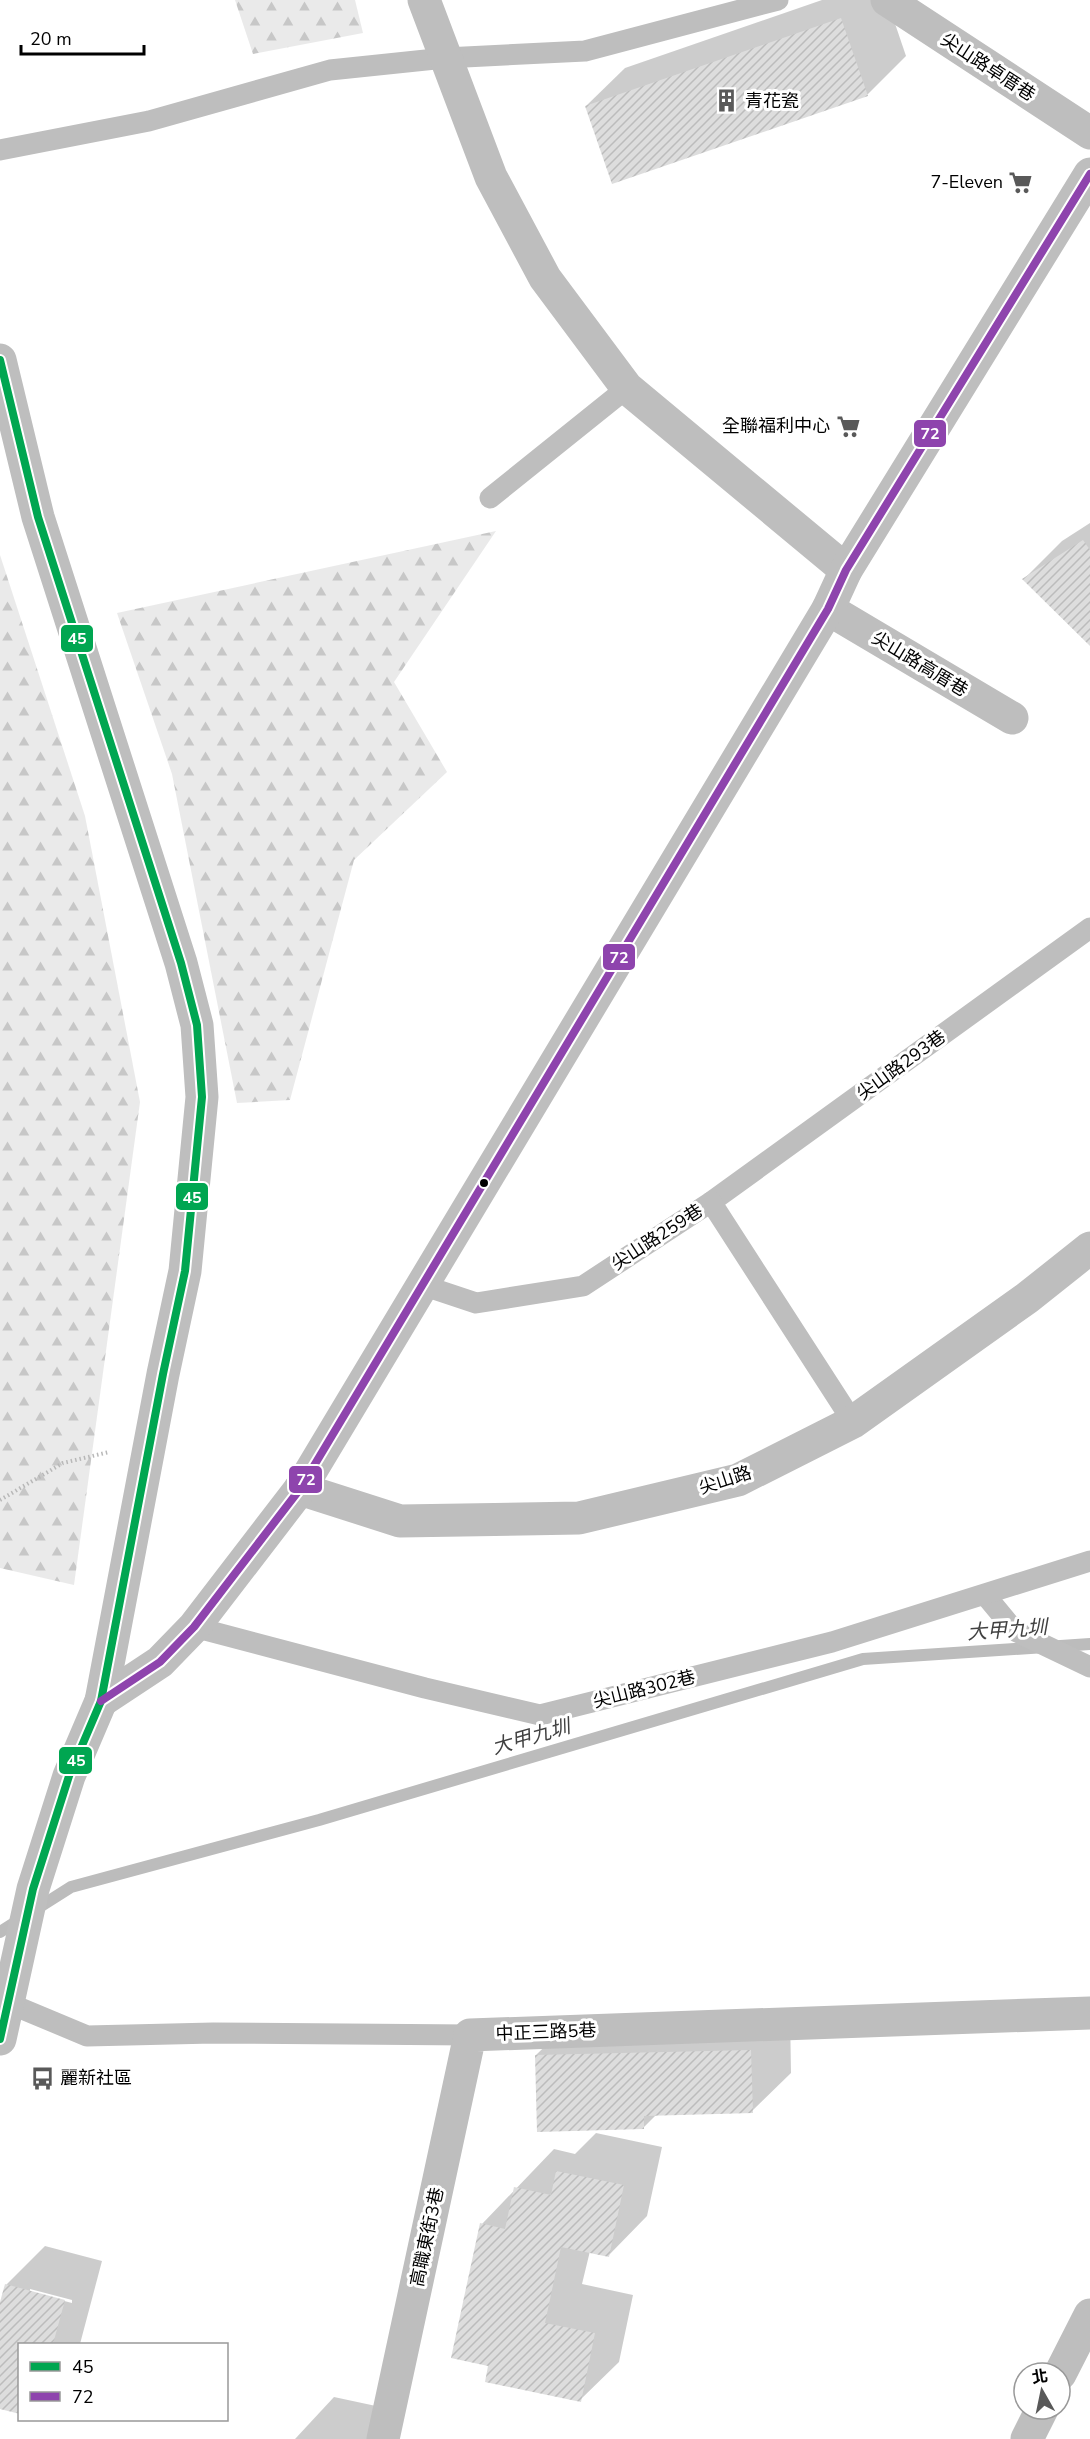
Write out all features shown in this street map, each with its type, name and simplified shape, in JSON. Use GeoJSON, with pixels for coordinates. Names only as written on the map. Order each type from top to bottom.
{"type":"FeatureCollection","features":[{"type":"Feature","properties":{"kind":"street"},"geometry":{"type":"LineString","coordinates":[[424,0],[491,177],[545,278],[627,388],[846,570]]}},
{"type":"Feature","properties":{"kind":"street","name":"尖山路卓厝巷"},"geometry":{"type":"LineString","coordinates":[[886,0],[1090,133]]}},
{"type":"Feature","properties":{"kind":"street"},"geometry":{"type":"LineString","coordinates":[[101,1701],[160,1662],[194,1627],[300,1490],[828,609],[846,570],[1090,174]]}},
{"type":"Feature","properties":{"kind":"street"},"geometry":{"type":"LineString","coordinates":[[0,360],[38,517],[163,906],[197,1025],[202,1097],[185,1271],[101,1701],[69,1776],[31,1897],[0,2039]]}},
{"type":"Feature","properties":{"kind":"street","name":"尖山路高厝巷"},"geometry":{"type":"LineString","coordinates":[[828,609],[1012,718]]}},
{"type":"Feature","properties":{"kind":"street","name":"尖山路"},"geometry":{"type":"LineString","coordinates":[[300,1490],[400,1521],[579,1518],[738,1480],[853,1422],[1027,1298],[1090,1248]]}},
{"type":"Feature","properties":{"kind":"street","name":"中正三路5巷"},"geometry":{"type":"LineString","coordinates":[[470,2035],[1090,2013]]}},
{"type":"Feature","properties":{"kind":"street","name":"高職東街3巷"},"geometry":{"type":"LineString","coordinates":[[383,2439],[470,2035]]}},
{"type":"Feature","properties":{"kind":"street"},"geometry":{"type":"LineString","coordinates":[[1067,2361],[1090,2315]]}},
{"type":"Feature","properties":{"kind":"street"},"geometry":{"type":"LineString","coordinates":[[1027,2439],[1036,2421]]}},
{"type":"Feature","properties":{"kind":"lane"},"geometry":{"type":"LineString","coordinates":[[0,150],[149,121],[330,70],[445,58],[585,51],[777,0]]}},
{"type":"Feature","properties":{"kind":"lane"},"geometry":{"type":"LineString","coordinates":[[490,498],[627,388]]}},
{"type":"Feature","properties":{"kind":"lane","name":"尖山路293巷"},"geometry":{"type":"LineString","coordinates":[[711,1202],[1090,928]]}},
{"type":"Feature","properties":{"kind":"lane","name":"尖山路259巷"},"geometry":{"type":"LineString","coordinates":[[422,1285],[476,1303],[583,1286],[711,1202],[853,1422]]}},
{"type":"Feature","properties":{"kind":"lane","name":"尖山路302巷"},"geometry":{"type":"LineString","coordinates":[[194,1627],[540,1715],[832,1642],[1090,1562]]}},
{"type":"Feature","properties":{"kind":"lane"},"geometry":{"type":"LineString","coordinates":[[986,1596],[1015,1631],[1090,1667]]}},
{"type":"Feature","properties":{"kind":"lane","name":"中正三路5巷"},"geometry":{"type":"LineString","coordinates":[[8,2003],[87,2036],[213,2033],[470,2035]]}},
{"type":"Feature","properties":{"kind":"path"},"geometry":{"type":"LineString","coordinates":[[0,1500],[63,1463],[111,1452],[149,1448]]}},
{"type":"Feature","properties":{"kind":"green space"},"geometry":{"type":"Polygon","coordinates":[[[235,0],[355,0],[363,33],[253,54],[235,0]]]}},
{"type":"Feature","properties":{"kind":"green space"},"geometry":{"type":"Polygon","coordinates":[[[496,531],[394,682],[447,772],[354,860],[290,1100],[237,1103],[172,774],[117,613],[496,531]]]}},
{"type":"Feature","properties":{"kind":"green space"},"geometry":{"type":"Polygon","coordinates":[[[0,555],[85,816],[140,1102],[74,1585],[0,1568],[0,555]]]}},
{"type":"Feature","properties":{"kind":"building","name":"青花瓷"},"geometry":{"type":"Polygon","coordinates":[[[841,18],[868,96],[612,184],[585,106],[841,18]]]}},
{"type":"Feature","properties":{"kind":"building"},"geometry":{"type":"Polygon","coordinates":[[[1083,540],[1090,550],[1090,646],[1022,579],[1083,540]]]}},
{"type":"Feature","properties":{"kind":"building"},"geometry":{"type":"Polygon","coordinates":[[[751,2050],[753,2113],[644,2116],[644,2129],[537,2132],[535,2055],[751,2050]]]}},
{"type":"Feature","properties":{"kind":"building"},"geometry":{"type":"Polygon","coordinates":[[[556,2171],[624,2185],[609,2257],[561,2247],[545,2323],[595,2333],[581,2402],[485,2382],[488,2366],[451,2358],[480,2223],[505,2229],[514,2187],[551,2195],[556,2171]]]}},
{"type":"Feature","properties":{"kind":"building"},"geometry":{"type":"Polygon","coordinates":[[[5,2284],[65,2300],[53,2343],[18,2343],[18,2414],[0,2409],[0,2302],[5,2284]]]}},
{"type":"Feature","properties":{"kind":"waterway","name":"大甲九圳"},"geometry":{"type":"LineString","coordinates":[[0,1932],[71,1887],[319,1820],[863,1659],[1090,1644]]}},
{"type":"Feature","properties":{"kind":"transit line","name":"72"},"geometry":{"type":"LineString","coordinates":[[101,1701],[160,1662],[194,1627],[300,1489],[828,609],[846,570],[1090,174]]}},
{"type":"Feature","properties":{"kind":"transit line","name":"45"},"geometry":{"type":"LineString","coordinates":[[0,360],[38,517],[181,963],[197,1025],[202,1097],[185,1271],[163,1374],[101,1701],[69,1776],[33,1889],[0,2039]]}},
{"type":"Feature","properties":{"kind":"place","name":"青花瓷"},"geometry":{"type":"Point","coordinates":[727,101]}},
{"type":"Feature","properties":{"kind":"place","name":"7-Eleven"},"geometry":{"type":"Point","coordinates":[1021,182]}},
{"type":"Feature","properties":{"kind":"place","name":"全聯福利中心"},"geometry":{"type":"Point","coordinates":[848,426]}},
{"type":"Feature","properties":{"kind":"place","name":"麗新社區"},"geometry":{"type":"Point","coordinates":[42,2078]}}]}
